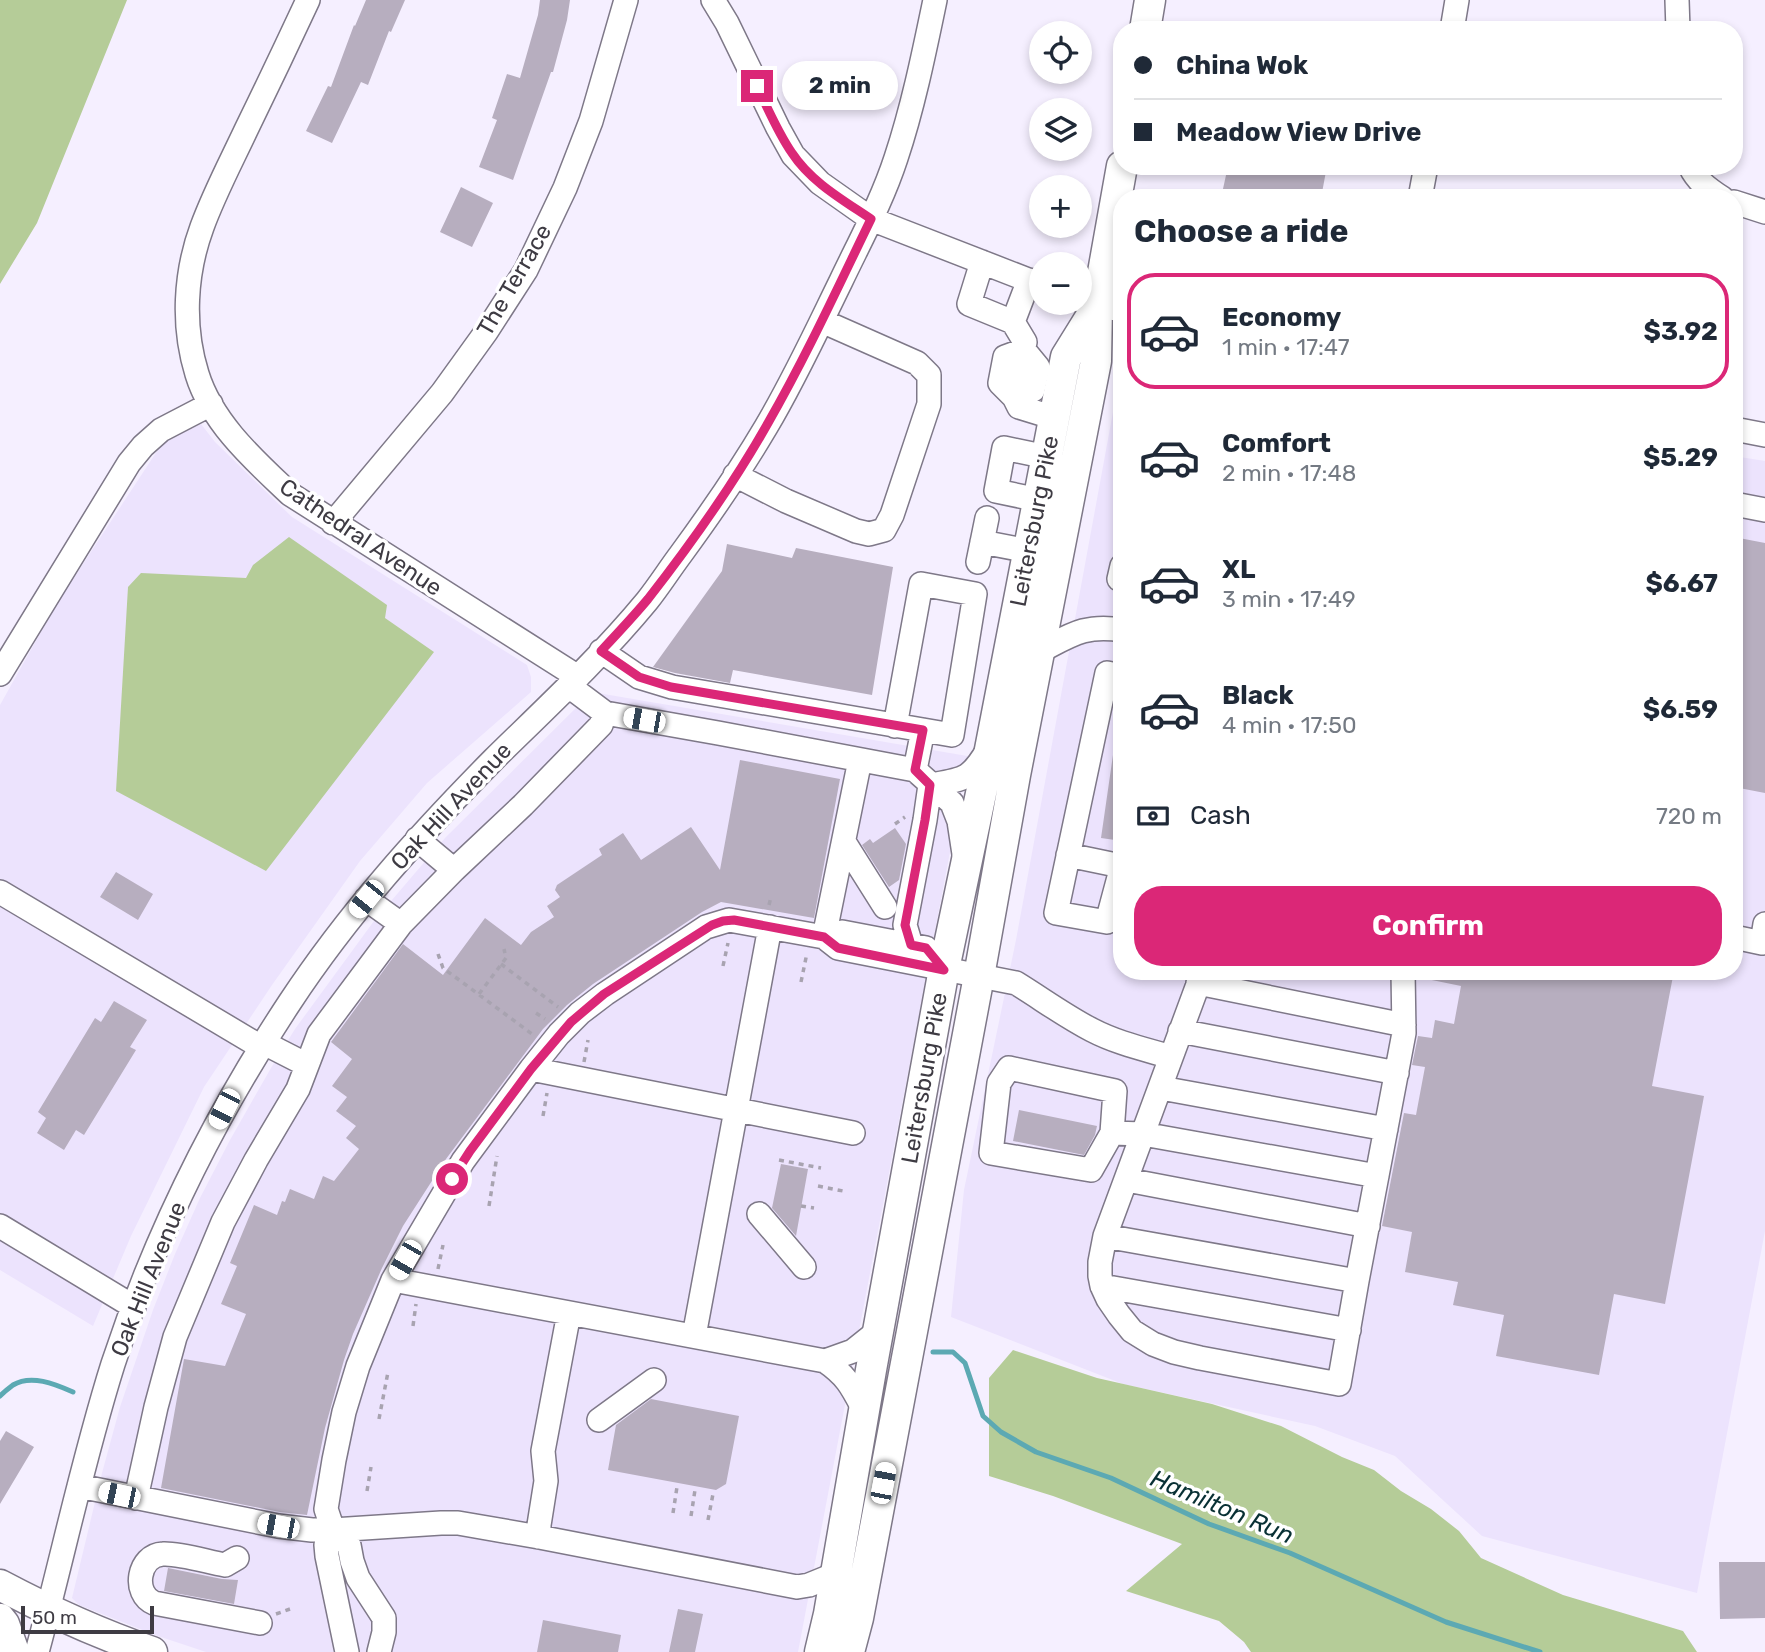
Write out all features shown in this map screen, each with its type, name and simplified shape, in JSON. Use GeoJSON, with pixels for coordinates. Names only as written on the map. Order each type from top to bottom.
{"type":"FeatureCollection","features":[{"type":"Feature","properties":{"kind":"main road"},"geometry":{"type":"LineString","coordinates":[[1146,21],[1150,0]]}},
{"type":"Feature","properties":{"kind":"main road","name":"Leitersburg Pike"},"geometry":{"type":"LineString","coordinates":[[851,1652],[1015,775],[1096,361],[1099,305],[1113,220]]}},
{"type":"Feature","properties":{"kind":"main road","name":"Leitersburg Pike"},"geometry":{"type":"LineString","coordinates":[[820,1652],[944,970],[1066,357],[1099,305]]}},
{"type":"Feature","properties":{"kind":"main road"},"geometry":{"type":"LineString","coordinates":[[0,1585],[48,1610],[152,1652]]}},
{"type":"Feature","properties":{"kind":"main road"},"geometry":{"type":"LineString","coordinates":[[0,1619],[14,1652]]}},
{"type":"Feature","properties":{"kind":"street","name":"Cathedral Avenue"},"geometry":{"type":"LineString","coordinates":[[308,0],[201,228],[190,270],[187,303],[189,338],[197,375],[229,433],[290,495],[573,682],[605,713]]}},
{"type":"Feature","properties":{"kind":"street","name":"The Terrace"},"geometry":{"type":"LineString","coordinates":[[334,523],[442,393],[526,270],[565,188],[592,121],[626,0]]}},
{"type":"Feature","properties":{"kind":"street"},"geometry":{"type":"LineString","coordinates":[[713,0],[793,155],[820,183],[871,219],[1029,280]]}},
{"type":"Feature","properties":{"kind":"street","name":"Oak Hill Avenue"},"geometry":{"type":"LineString","coordinates":[[37,1652],[111,1373],[134,1307],[195,1166],[224,1109],[292,999],[366,899],[417,839],[573,682],[647,600],[714,509],[767,425],[822,321],[871,219],[895,160],[917,81],[935,0]]}},
{"type":"Feature","properties":{"kind":"street"},"geometry":{"type":"LineString","coordinates":[[1454,21],[1457,0]]}},
{"type":"Feature","properties":{"kind":"street"},"geometry":{"type":"LineString","coordinates":[[1677,0],[1678,21]]}},
{"type":"Feature","properties":{"kind":"street"},"geometry":{"type":"LineString","coordinates":[[1695,175],[1708,189]]}},
{"type":"Feature","properties":{"kind":"street"},"geometry":{"type":"LineString","coordinates":[[1743,205],[1765,212]]}},
{"type":"Feature","properties":{"kind":"street"},"geometry":{"type":"LineString","coordinates":[[982,262],[969,304],[1013,322],[1025,346],[1014,397],[1018,407],[1055,418]]}},
{"type":"Feature","properties":{"kind":"street"},"geometry":{"type":"LineString","coordinates":[[1013,322],[1029,293]]}},
{"type":"Feature","properties":{"kind":"street"},"geometry":{"type":"LineString","coordinates":[[735,475],[786,501],[856,531],[869,534],[884,530],[892,515],[929,404],[929,375],[918,363],[822,321]]}},
{"type":"Feature","properties":{"kind":"street"},"geometry":{"type":"LineString","coordinates":[[1025,346],[1066,357]]}},
{"type":"Feature","properties":{"kind":"street"},"geometry":{"type":"LineString","coordinates":[[0,674],[129,463],[143,446],[162,430],[211,404]]}},
{"type":"Feature","properties":{"kind":"street"},"geometry":{"type":"LineString","coordinates":[[1743,431],[1765,435]]}},
{"type":"Feature","properties":{"kind":"street"},"geometry":{"type":"LineString","coordinates":[[1039,500],[996,491],[1004,448],[1047,457]]}},
{"type":"Feature","properties":{"kind":"street"},"geometry":{"type":"LineString","coordinates":[[1743,506],[1765,510]]}},
{"type":"Feature","properties":{"kind":"street"},"geometry":{"type":"LineString","coordinates":[[986,518],[980,552],[1029,551]]}},
{"type":"Feature","properties":{"kind":"street"},"geometry":{"type":"LineString","coordinates":[[601,651],[639,677],[671,687],[895,726],[951,735],[975,594],[921,584],[895,726]]}},
{"type":"Feature","properties":{"kind":"street"},"geometry":{"type":"LineString","coordinates":[[1040,651],[1090,628],[1113,629]]}},
{"type":"Feature","properties":{"kind":"street"},"geometry":{"type":"LineString","coordinates":[[1113,674],[1107,673],[1056,913],[1107,922],[1113,900]]}},
{"type":"Feature","properties":{"kind":"street"},"geometry":{"type":"LineString","coordinates":[[136,1498],[175,1337],[223,1222],[298,1089],[322,1028],[401,924],[601,725],[605,713],[860,760],[923,778],[956,781],[977,767],[991,744]]}},
{"type":"Feature","properties":{"kind":"street"},"geometry":{"type":"LineString","coordinates":[[911,945],[905,925],[925,820],[923,730]]}},
{"type":"Feature","properties":{"kind":"street"},"geometry":{"type":"LineString","coordinates":[[824,937],[860,760]]}},
{"type":"Feature","properties":{"kind":"street"},"geometry":{"type":"LineString","coordinates":[[923,778],[946,796],[954,808],[959,821],[966,866]]}},
{"type":"Feature","properties":{"kind":"street"},"geometry":{"type":"LineString","coordinates":[[417,839],[454,870]]}},
{"type":"Feature","properties":{"kind":"street"},"geometry":{"type":"LineString","coordinates":[[844,842],[886,907]]}},
{"type":"Feature","properties":{"kind":"street"},"geometry":{"type":"LineString","coordinates":[[1068,855],[1113,864]]}},
{"type":"Feature","properties":{"kind":"street"},"geometry":{"type":"LineString","coordinates":[[0,892],[262,1045],[307,1065]]}},
{"type":"Feature","properties":{"kind":"street"},"geometry":{"type":"LineString","coordinates":[[366,899],[401,924]]}},
{"type":"Feature","properties":{"kind":"street"},"geometry":{"type":"LineString","coordinates":[[379,1652],[384,1618],[358,1578],[349,1545],[333,1530],[327,1513],[344,1412],[358,1366],[393,1280],[463,1161],[559,1034],[604,994],[712,925],[770,916],[824,937],[838,948],[1017,983],[1055,1010],[1095,1031],[1171,1057]]}},
{"type":"Feature","properties":{"kind":"street"},"geometry":{"type":"LineString","coordinates":[[694,1336],[770,916]]}},
{"type":"Feature","properties":{"kind":"street"},"geometry":{"type":"LineString","coordinates":[[1743,939],[1762,943],[1765,925]]}},
{"type":"Feature","properties":{"kind":"street"},"geometry":{"type":"LineString","coordinates":[[824,937],[842,932],[926,948],[944,970]]}},
{"type":"Feature","properties":{"kind":"street"},"geometry":{"type":"LineString","coordinates":[[1200,980],[1105,1236],[1100,1262],[1102,1286],[1108,1300],[1132,1331],[1153,1344],[1200,1358],[1339,1384],[1404,1033],[1401,980]]}},
{"type":"Feature","properties":{"kind":"street"},"geometry":{"type":"LineString","coordinates":[[1214,980],[1404,1025]]}},
{"type":"Feature","properties":{"kind":"street"},"geometry":{"type":"LineString","coordinates":[[1180,1031],[1397,1073]]}},
{"type":"Feature","properties":{"kind":"street"},"geometry":{"type":"LineString","coordinates":[[1009,1068],[1115,1091],[1112,1133],[1091,1170],[991,1153],[999,1083],[1009,1068]]}},
{"type":"Feature","properties":{"kind":"street"},"geometry":{"type":"LineString","coordinates":[[531,1069],[853,1133]]}},
{"type":"Feature","properties":{"kind":"street"},"geometry":{"type":"LineString","coordinates":[[1161,1088],[1386,1129]]}},
{"type":"Feature","properties":{"kind":"street"},"geometry":{"type":"LineString","coordinates":[[1112,1133],[1143,1134],[1377,1176]]}},
{"type":"Feature","properties":{"kind":"street"},"geometry":{"type":"LineString","coordinates":[[1126,1180],[1368,1226]]}},
{"type":"Feature","properties":{"kind":"street"},"geometry":{"type":"LineString","coordinates":[[759,1214],[804,1267]]}},
{"type":"Feature","properties":{"kind":"street"},"geometry":{"type":"LineString","coordinates":[[0,1226],[134,1307]]}},
{"type":"Feature","properties":{"kind":"street"},"geometry":{"type":"LineString","coordinates":[[1105,1236],[1357,1282]]}},
{"type":"Feature","properties":{"kind":"street"},"geometry":{"type":"LineString","coordinates":[[393,1280],[825,1361],[848,1380],[864,1410]]}},
{"type":"Feature","properties":{"kind":"street"},"geometry":{"type":"LineString","coordinates":[[1102,1286],[1349,1330]]}},
{"type":"Feature","properties":{"kind":"street"},"geometry":{"type":"LineString","coordinates":[[539,1537],[546,1481],[543,1451],[569,1313]]}},
{"type":"Feature","properties":{"kind":"street"},"geometry":{"type":"LineString","coordinates":[[825,1361],[853,1351],[878,1331]]}},
{"type":"Feature","properties":{"kind":"street"},"geometry":{"type":"LineString","coordinates":[[599,1420],[654,1380]]}},
{"type":"Feature","properties":{"kind":"street"},"geometry":{"type":"LineString","coordinates":[[79,1486],[278,1526],[312,1530],[451,1523],[804,1587],[836,1574]]}},
{"type":"Feature","properties":{"kind":"street"},"geometry":{"type":"LineString","coordinates":[[333,1530],[326,1545],[327,1556],[347,1652]]}},
{"type":"Feature","properties":{"kind":"street"},"geometry":{"type":"LineString","coordinates":[[237,1558],[225,1565],[168,1554],[153,1556],[143,1566],[142,1591],[154,1604],[266,1620]]}},
{"type":"Feature","properties":{"kind":"path"},"geometry":{"type":"LineString","coordinates":[[770,916],[771,897]]}},
{"type":"Feature","properties":{"kind":"path"},"geometry":{"type":"LineString","coordinates":[[723,966],[728,943]]}},
{"type":"Feature","properties":{"kind":"path"},"geometry":{"type":"LineString","coordinates":[[479,994],[506,958],[504,949]]}},
{"type":"Feature","properties":{"kind":"path"},"geometry":{"type":"LineString","coordinates":[[438,954],[443,968],[532,1034]]}},
{"type":"Feature","properties":{"kind":"path"},"geometry":{"type":"LineString","coordinates":[[802,982],[806,958]]}},
{"type":"Feature","properties":{"kind":"path"},"geometry":{"type":"LineString","coordinates":[[501,964],[574,1018]]}},
{"type":"Feature","properties":{"kind":"path"},"geometry":{"type":"LineString","coordinates":[[522,987],[525,982]]}},
{"type":"Feature","properties":{"kind":"path"},"geometry":{"type":"LineString","coordinates":[[503,1013],[507,1008]]}},
{"type":"Feature","properties":{"kind":"path"},"geometry":{"type":"LineString","coordinates":[[536,1013],[545,1019]]}},
{"type":"Feature","properties":{"kind":"path"},"geometry":{"type":"LineString","coordinates":[[583,1065],[588,1040]]}},
{"type":"Feature","properties":{"kind":"path"},"geometry":{"type":"LineString","coordinates":[[543,1116],[547,1093]]}},
{"type":"Feature","properties":{"kind":"path"},"geometry":{"type":"LineString","coordinates":[[489,1206],[498,1156]]}},
{"type":"Feature","properties":{"kind":"path"},"geometry":{"type":"LineString","coordinates":[[779,1160],[821,1168]]}},
{"type":"Feature","properties":{"kind":"path"},"geometry":{"type":"LineString","coordinates":[[818,1186],[843,1191]]}},
{"type":"Feature","properties":{"kind":"path"},"geometry":{"type":"LineString","coordinates":[[802,1206],[814,1208]]}},
{"type":"Feature","properties":{"kind":"path"},"geometry":{"type":"LineString","coordinates":[[438,1271],[443,1245]]}},
{"type":"Feature","properties":{"kind":"path"},"geometry":{"type":"LineString","coordinates":[[413,1326],[416,1302]]}},
{"type":"Feature","properties":{"kind":"path"},"geometry":{"type":"LineString","coordinates":[[379,1419],[388,1372]]}},
{"type":"Feature","properties":{"kind":"path"},"geometry":{"type":"LineString","coordinates":[[367,1491],[370,1467]]}},
{"type":"Feature","properties":{"kind":"path"},"geometry":{"type":"LineString","coordinates":[[673,1513],[677,1487]]}},
{"type":"Feature","properties":{"kind":"path"},"geometry":{"type":"LineString","coordinates":[[691,1516],[695,1490]]}},
{"type":"Feature","properties":{"kind":"path"},"geometry":{"type":"LineString","coordinates":[[708,1520],[712,1494]]}},
{"type":"Feature","properties":{"kind":"path"},"geometry":{"type":"LineString","coordinates":[[266,1620],[290,1609]]}},
{"type":"Feature","properties":{"kind":"shaded area"},"geometry":{"type":"Polygon","coordinates":[[[1113,412],[1113,980],[1743,980],[1743,457],[1765,461],[1765,1231],[1697,1593],[1482,1536],[1395,1456],[1315,1426],[1123,1384],[951,1317],[964,1190],[1016,940],[1113,412]]]}},
{"type":"Feature","properties":{"kind":"shaded area"},"geometry":{"type":"Polygon","coordinates":[[[201,424],[215,442],[292,517],[527,665],[531,677],[531,692],[427,783],[360,861],[272,985],[204,1087],[131,1236],[93,1326],[0,1270],[0,705],[56,605],[165,439],[201,424]]]}},
{"type":"Feature","properties":{"kind":"shaded area"},"geometry":{"type":"Polygon","coordinates":[[[592,692],[979,758],[965,773],[798,1652],[206,1652],[79,1605],[72,1598],[120,1407],[175,1254],[230,1140],[295,1029],[374,921],[445,838],[592,692]]]}},
{"type":"Feature","properties":{"kind":"green space"},"geometry":{"type":"Polygon","coordinates":[[[0,0],[127,0],[37,223],[0,284],[0,0]]]}},
{"type":"Feature","properties":{"kind":"green space"},"geometry":{"type":"Polygon","coordinates":[[[289,537],[387,605],[385,618],[434,652],[266,871],[116,791],[128,587],[141,573],[246,578],[253,565],[289,537]]]}},
{"type":"Feature","properties":{"kind":"green space"},"geometry":{"type":"Polygon","coordinates":[[[1013,1350],[1097,1378],[1212,1404],[1281,1426],[1374,1470],[1459,1531],[1481,1558],[1563,1595],[1683,1631],[1697,1652],[1251,1652],[1244,1642],[1219,1621],[1126,1591],[1182,1544],[1053,1496],[989,1476],[989,1378],[1013,1350]]]}},
{"type":"Feature","properties":{"kind":"building"},"geometry":{"type":"Polygon","coordinates":[[[366,0],[405,0],[391,32],[389,31],[368,85],[361,82],[332,143],[306,131],[328,86],[331,87],[366,0]]]}},
{"type":"Feature","properties":{"kind":"building"},"geometry":{"type":"Polygon","coordinates":[[[540,0],[570,0],[553,72],[513,180],[479,167],[497,120],[492,118],[507,74],[520,78],[540,0]]]}},
{"type":"Feature","properties":{"kind":"building"},"geometry":{"type":"Polygon","coordinates":[[[1226,175],[1325,175],[1323,189],[1223,189],[1226,175]]]}},
{"type":"Feature","properties":{"kind":"building"},"geometry":{"type":"Polygon","coordinates":[[[461,187],[493,203],[472,247],[440,232],[461,187]]]}},
{"type":"Feature","properties":{"kind":"building"},"geometry":{"type":"Polygon","coordinates":[[[1743,539],[1765,543],[1765,793],[1743,789],[1743,539]]]}},
{"type":"Feature","properties":{"kind":"building"},"geometry":{"type":"Polygon","coordinates":[[[727,544],[792,558],[796,548],[893,567],[872,695],[733,670],[730,683],[653,667],[722,571],[727,544]]]}},
{"type":"Feature","properties":{"kind":"building"},"geometry":{"type":"Polygon","coordinates":[[[1113,755],[1113,840],[1101,838],[1113,755]]]}},
{"type":"Feature","properties":{"kind":"building"},"geometry":{"type":"Polygon","coordinates":[[[740,760],[840,779],[814,918],[721,902],[593,984],[543,1029],[446,1159],[403,1226],[382,1268],[344,1360],[325,1428],[307,1515],[161,1488],[184,1359],[225,1366],[246,1314],[221,1304],[237,1266],[230,1263],[254,1205],[277,1215],[290,1189],[314,1199],[323,1176],[334,1181],[359,1149],[346,1138],[356,1126],[336,1111],[347,1097],[332,1086],[352,1059],[331,1042],[403,944],[443,975],[485,918],[521,945],[531,932],[554,917],[547,906],[560,897],[555,890],[557,885],[602,855],[599,849],[623,833],[641,860],[691,827],[720,870],[740,760]]]}},
{"type":"Feature","properties":{"kind":"building"},"geometry":{"type":"Polygon","coordinates":[[[895,828],[906,844],[899,880],[889,887],[862,845],[870,839],[873,843],[895,828]]]}},
{"type":"Feature","properties":{"kind":"building"},"geometry":{"type":"Polygon","coordinates":[[[116,872],[153,894],[138,920],[100,897],[116,872]]]}},
{"type":"Feature","properties":{"kind":"building"},"geometry":{"type":"Polygon","coordinates":[[[1432,980],[1672,980],[1652,1086],[1704,1096],[1665,1304],[1614,1294],[1599,1375],[1496,1356],[1504,1315],[1453,1305],[1458,1282],[1405,1272],[1412,1232],[1382,1226],[1404,1113],[1416,1115],[1425,1067],[1412,1065],[1418,1036],[1432,1038],[1435,1020],[1454,1024],[1461,986],[1432,980]]]}},
{"type":"Feature","properties":{"kind":"building"},"geometry":{"type":"Polygon","coordinates":[[[114,1001],[147,1020],[130,1047],[136,1050],[84,1135],[76,1130],[64,1150],[37,1133],[46,1118],[38,1112],[95,1018],[101,1022],[114,1001]]]}},
{"type":"Feature","properties":{"kind":"building"},"geometry":{"type":"Polygon","coordinates":[[[1019,1110],[1097,1126],[1095,1135],[1084,1155],[1013,1141],[1019,1110]]]}},
{"type":"Feature","properties":{"kind":"building"},"geometry":{"type":"Polygon","coordinates":[[[781,1164],[808,1169],[796,1236],[772,1208],[781,1164]]]}},
{"type":"Feature","properties":{"kind":"building"},"geometry":{"type":"Polygon","coordinates":[[[651,1399],[739,1416],[726,1484],[716,1490],[608,1470],[616,1425],[651,1399]]]}},
{"type":"Feature","properties":{"kind":"building"},"geometry":{"type":"Polygon","coordinates":[[[6,1431],[34,1447],[0,1504],[0,1441],[6,1431]]]}},
{"type":"Feature","properties":{"kind":"building"},"geometry":{"type":"Polygon","coordinates":[[[1719,1562],[1765,1562],[1765,1618],[1720,1619],[1719,1562]]]}},
{"type":"Feature","properties":{"kind":"building"},"geometry":{"type":"Polygon","coordinates":[[[168,1568],[238,1580],[234,1604],[164,1591],[168,1568]]]}},
{"type":"Feature","properties":{"kind":"building"},"geometry":{"type":"Polygon","coordinates":[[[678,1609],[703,1614],[695,1652],[669,1652],[678,1609]]]}},
{"type":"Feature","properties":{"kind":"building"},"geometry":{"type":"Polygon","coordinates":[[[543,1620],[621,1635],[618,1652],[537,1652],[543,1620]]]}},
{"type":"Feature","properties":{"kind":"waterway","name":"Hamilton Run"},"geometry":{"type":"LineString","coordinates":[[933,1352],[953,1352],[965,1363],[983,1416],[1001,1432],[1036,1452],[1111,1478],[1209,1524],[1290,1553],[1446,1622],[1540,1652]]}},
{"type":"Feature","properties":{"kind":"waterway","name":"Hamilton Run"},"geometry":{"type":"LineString","coordinates":[[0,1396],[13,1385],[27,1380],[51,1383],[73,1392]]}},
{"type":"Feature","properties":{"kind":"route"},"geometry":{"type":"LineString","coordinates":[[452,1179],[531,1069],[571,1022],[604,994],[706,927],[734,920],[824,937],[838,948],[944,970],[926,948],[911,945],[905,928],[930,785],[915,770],[923,730],[671,687],[639,677],[601,651],[647,600],[701,527],[767,425],[813,339],[871,219],[820,183],[793,155],[757,86]]}}]}
